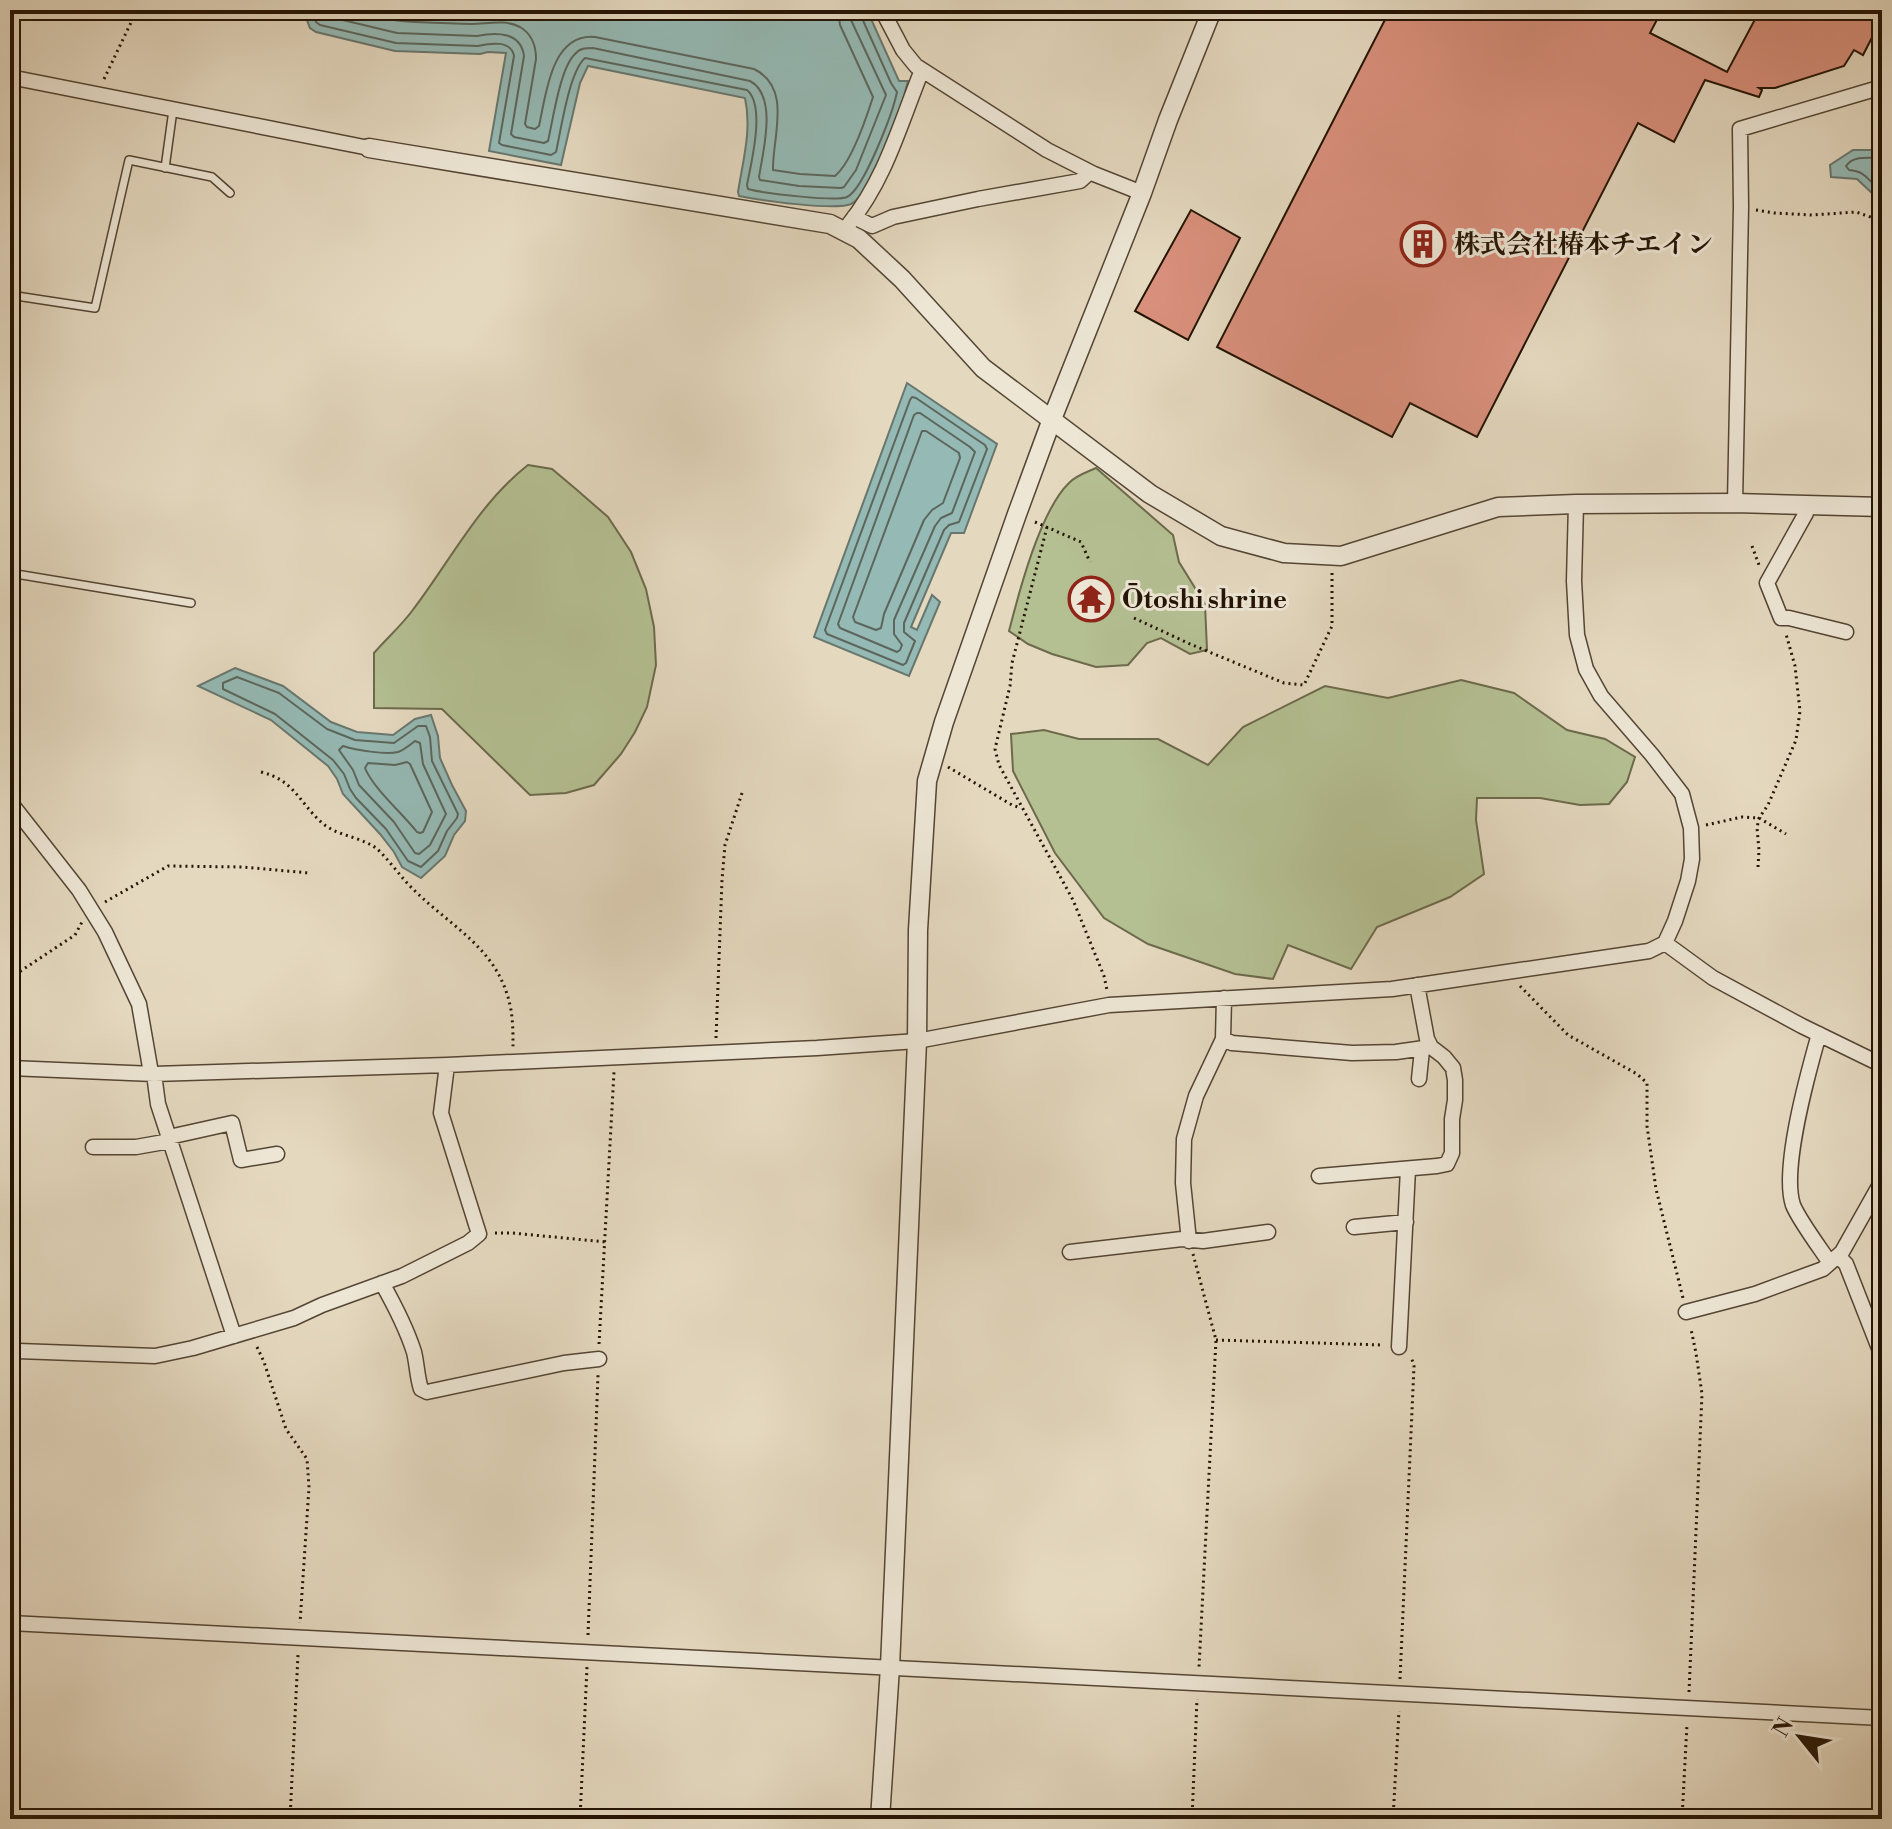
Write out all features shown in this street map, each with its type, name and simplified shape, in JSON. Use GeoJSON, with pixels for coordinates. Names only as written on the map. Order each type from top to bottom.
{"type":"FeatureCollection","features":[{"type":"Feature","properties":{"kind":"street"},"geometry":{"type":"LineString","coordinates":[[882,10],[903,50],[916,66],[1047,150],[1142,193]]}},
{"type":"Feature","properties":{"kind":"street"},"geometry":{"type":"LineString","coordinates":[[880,1819],[890,1667],[917,1041],[918,930],[927,781],[944,722],[1052,419],[1212,10]]}},
{"type":"Feature","properties":{"kind":"street"},"geometry":{"type":"LineString","coordinates":[[849,224],[882,173],[922,70]]}},
{"type":"Feature","properties":{"kind":"street"},"geometry":{"type":"LineString","coordinates":[[10,77],[369,148],[830,224],[872,226],[893,217],[1080,181],[1090,172]]}},
{"type":"Feature","properties":{"kind":"street"},"geometry":{"type":"LineString","coordinates":[[1735,503],[1740,129],[1882,87]]}},
{"type":"Feature","properties":{"kind":"street"},"geometry":{"type":"LineString","coordinates":[[849,224],[859,239],[902,279],[983,368],[1150,494],[1221,536],[1284,553],[1341,556],[1498,507],[1735,503],[1882,507]]}},
{"type":"Feature","properties":{"kind":"street"},"geometry":{"type":"LineString","coordinates":[[10,1068],[152,1074],[447,1065],[917,1041],[1109,1005],[1392,989],[1649,951],[1665,943],[1675,921],[1692,859],[1691,828],[1682,794],[1601,696],[1586,669],[1577,635],[1574,581],[1576,504]]}},
{"type":"Feature","properties":{"kind":"street"},"geometry":{"type":"LineString","coordinates":[[1805,505],[1806,513],[1767,583],[1781,618],[1846,632]]}},
{"type":"Feature","properties":{"kind":"street"},"geometry":{"type":"LineString","coordinates":[[10,802],[92,910],[139,1004],[158,1104],[234,1336]]}},
{"type":"Feature","properties":{"kind":"street"},"geometry":{"type":"LineString","coordinates":[[1665,943],[1713,978],[1882,1065]]}},
{"type":"Feature","properties":{"kind":"street"},"geometry":{"type":"LineString","coordinates":[[1417,985],[1427,1039],[1419,1079]]}},
{"type":"Feature","properties":{"kind":"street"},"geometry":{"type":"LineString","coordinates":[[1189,1241],[1183,1183],[1184,1139],[1196,1096],[1223,1039],[1224,998]]}},
{"type":"Feature","properties":{"kind":"street"},"geometry":{"type":"LineString","coordinates":[[1819,1034],[1795,1140],[1789,1184],[1794,1207],[1834,1260],[1846,1264],[1882,1356]]}},
{"type":"Feature","properties":{"kind":"street"},"geometry":{"type":"LineString","coordinates":[[1223,1039],[1232,1043],[1352,1053],[1427,1049],[1444,1057],[1453,1068],[1452,1153],[1447,1164],[1319,1176]]}},
{"type":"Feature","properties":{"kind":"street"},"geometry":{"type":"LineString","coordinates":[[18,1351],[155,1356],[193,1348],[294,1318],[402,1276],[468,1243],[479,1234],[441,1113],[447,1065]]}},
{"type":"Feature","properties":{"kind":"street"},"geometry":{"type":"LineString","coordinates":[[93,1147],[136,1147],[232,1123],[241,1160],[277,1154]]}},
{"type":"Feature","properties":{"kind":"street"},"geometry":{"type":"LineString","coordinates":[[1399,1347],[1408,1169]]}},
{"type":"Feature","properties":{"kind":"street"},"geometry":{"type":"LineString","coordinates":[[1686,1312],[1755,1294],[1823,1269],[1842,1252],[1882,1181]]}},
{"type":"Feature","properties":{"kind":"street"},"geometry":{"type":"LineString","coordinates":[[1354,1227],[1406,1222]]}},
{"type":"Feature","properties":{"kind":"street"},"geometry":{"type":"LineString","coordinates":[[1070,1252],[1268,1232]]}},
{"type":"Feature","properties":{"kind":"street"},"geometry":{"type":"LineString","coordinates":[[382,1283],[399,1311],[415,1356],[421,1389],[427,1392],[564,1363],[599,1359]]}},
{"type":"Feature","properties":{"kind":"street"},"geometry":{"type":"LineString","coordinates":[[10,1623],[1882,1718]]}},
{"type":"Feature","properties":{"kind":"lane"},"geometry":{"type":"LineString","coordinates":[[165,168],[173,110]]}},
{"type":"Feature","properties":{"kind":"lane"},"geometry":{"type":"LineString","coordinates":[[10,295],[95,308],[129,160],[212,177],[230,193]]}},
{"type":"Feature","properties":{"kind":"lane"},"geometry":{"type":"LineString","coordinates":[[10,573],[191,603]]}},
{"type":"Feature","properties":{"kind":"path"},"geometry":{"type":"LineString","coordinates":[[96,95],[137,10]]}},
{"type":"Feature","properties":{"kind":"path"},"geometry":{"type":"LineString","coordinates":[[1741,207],[1812,215],[1856,212],[1882,221]]}},
{"type":"Feature","properties":{"kind":"path"},"geometry":{"type":"LineString","coordinates":[[1017,514],[1081,542],[1090,562]]}},
{"type":"Feature","properties":{"kind":"path"},"geometry":{"type":"LineString","coordinates":[[1047,527],[1012,663],[1010,686],[995,749],[999,765],[1021,808],[1073,900],[1104,976],[1109,1005]]}},
{"type":"Feature","properties":{"kind":"path"},"geometry":{"type":"LineString","coordinates":[[1134,618],[1284,683],[1304,685],[1332,626],[1332,556]]}},
{"type":"Feature","properties":{"kind":"path"},"geometry":{"type":"LineString","coordinates":[[1758,867],[1759,818],[1768,805],[1796,740],[1800,711],[1795,666],[1781,618]]}},
{"type":"Feature","properties":{"kind":"path"},"geometry":{"type":"LineString","coordinates":[[932,762],[946,766],[1021,808]]}},
{"type":"Feature","properties":{"kind":"path"},"geometry":{"type":"LineString","coordinates":[[261,772],[289,784],[329,828],[377,849],[412,889],[491,960],[499,972],[512,1012],[516,1062]]}},
{"type":"Feature","properties":{"kind":"path"},"geometry":{"type":"LineString","coordinates":[[716,1053],[725,845],[743,790]]}},
{"type":"Feature","properties":{"kind":"path"},"geometry":{"type":"LineString","coordinates":[[1691,828],[1742,817],[1759,818],[1786,834]]}},
{"type":"Feature","properties":{"kind":"path"},"geometry":{"type":"LineString","coordinates":[[10,978],[75,935],[92,910],[168,866],[243,867],[309,873]]}},
{"type":"Feature","properties":{"kind":"path"},"geometry":{"type":"LineString","coordinates":[[1514,971],[1522,989],[1568,1035],[1637,1074],[1647,1083],[1647,1126],[1656,1189],[1696,1353],[1702,1394],[1682,1819]]}},
{"type":"Feature","properties":{"kind":"path"},"geometry":{"type":"LineString","coordinates":[[479,1234],[512,1233],[606,1242]]}},
{"type":"Feature","properties":{"kind":"path"},"geometry":{"type":"LineString","coordinates":[[1189,1241],[1216,1340],[1192,1819]]}},
{"type":"Feature","properties":{"kind":"path"},"geometry":{"type":"LineString","coordinates":[[250,1332],[264,1362],[286,1429],[307,1459],[309,1487],[290,1817],[272,1816],[271,1819]]}},
{"type":"Feature","properties":{"kind":"path"},"geometry":{"type":"LineString","coordinates":[[1216,1340],[1403,1347],[1410,1354],[1414,1366],[1393,1819]]}},
{"type":"Feature","properties":{"kind":"path"},"geometry":{"type":"LineString","coordinates":[[580,1819],[588,1651]]}},
{"type":"Feature","properties":{"kind":"green space"},"geometry":{"type":"Polygon","coordinates":[[[528,465],[552,469],[608,517],[631,552],[646,589],[654,627],[656,665],[647,707],[635,732],[594,785],[566,793],[530,795],[442,709],[374,708],[374,653],[412,611],[494,497],[528,465]]]}},
{"type":"Feature","properties":{"kind":"green space"},"geometry":{"type":"Polygon","coordinates":[[[1096,468],[1173,535],[1179,562],[1205,604],[1207,650],[1190,654],[1161,638],[1147,643],[1128,665],[1096,667],[1052,654],[1028,644],[1009,631],[1032,553],[1049,512],[1072,481],[1096,468]]]}},
{"type":"Feature","properties":{"kind":"green space"},"geometry":{"type":"Polygon","coordinates":[[[1461,680],[1514,693],[1567,730],[1605,739],[1635,757],[1627,782],[1609,804],[1580,805],[1540,798],[1477,798],[1476,820],[1484,874],[1450,897],[1377,927],[1351,969],[1288,945],[1273,979],[1235,974],[1148,944],[1104,918],[1055,853],[1013,771],[1011,734],[1044,730],[1079,739],[1158,739],[1208,765],[1243,727],[1325,686],[1388,698],[1461,680]]]}},
{"type":"Feature","properties":{"kind":"water"},"geometry":{"type":"Polygon","coordinates":[[[303,10],[867,10],[899,81],[908,81],[886,148],[860,197],[842,206],[779,202],[739,196],[747,133],[745,98],[588,66],[580,83],[561,165],[489,151],[506,53],[395,51],[316,32],[310,28],[303,10]]]}},
{"type":"Feature","properties":{"kind":"water"},"geometry":{"type":"Polygon","coordinates":[[[1853,150],[1882,150],[1882,197],[1874,195],[1857,179],[1831,177],[1830,165],[1853,150]]]}},
{"type":"Feature","properties":{"kind":"water"},"geometry":{"type":"Polygon","coordinates":[[[907,383],[997,444],[964,533],[951,533],[911,627],[917,630],[932,595],[940,602],[909,676],[814,637],[907,383]]]}},
{"type":"Feature","properties":{"kind":"water"},"geometry":{"type":"Polygon","coordinates":[[[235,668],[283,686],[331,722],[357,732],[393,735],[415,719],[431,715],[438,736],[440,758],[466,811],[465,821],[454,835],[445,856],[421,878],[402,867],[380,834],[343,794],[328,766],[271,720],[198,686],[235,668]]]}},
{"type":"Feature","properties":{"kind":"building","name":"株式会社椿本チエイン"},"geometry":{"type":"Polygon","coordinates":[[[1390,10],[1662,10],[1650,33],[1727,72],[1760,10],[1874,10],[1882,14],[1882,18],[1863,55],[1854,50],[1844,66],[1775,88],[1759,88],[1762,90],[1759,97],[1705,80],[1674,142],[1638,123],[1477,437],[1410,403],[1392,437],[1217,347],[1390,10]]]}},
{"type":"Feature","properties":{"kind":"building"},"geometry":{"type":"Polygon","coordinates":[[[1191,210],[1240,238],[1188,340],[1135,311],[1191,210]]]}},
{"type":"Feature","properties":{"kind":"place","name":"株式会社椿本チエイン"},"geometry":{"type":"Point","coordinates":[1423,244]}},
{"type":"Feature","properties":{"kind":"place","name":"Ōtoshi shrine"},"geometry":{"type":"Point","coordinates":[1091,599]}}]}
